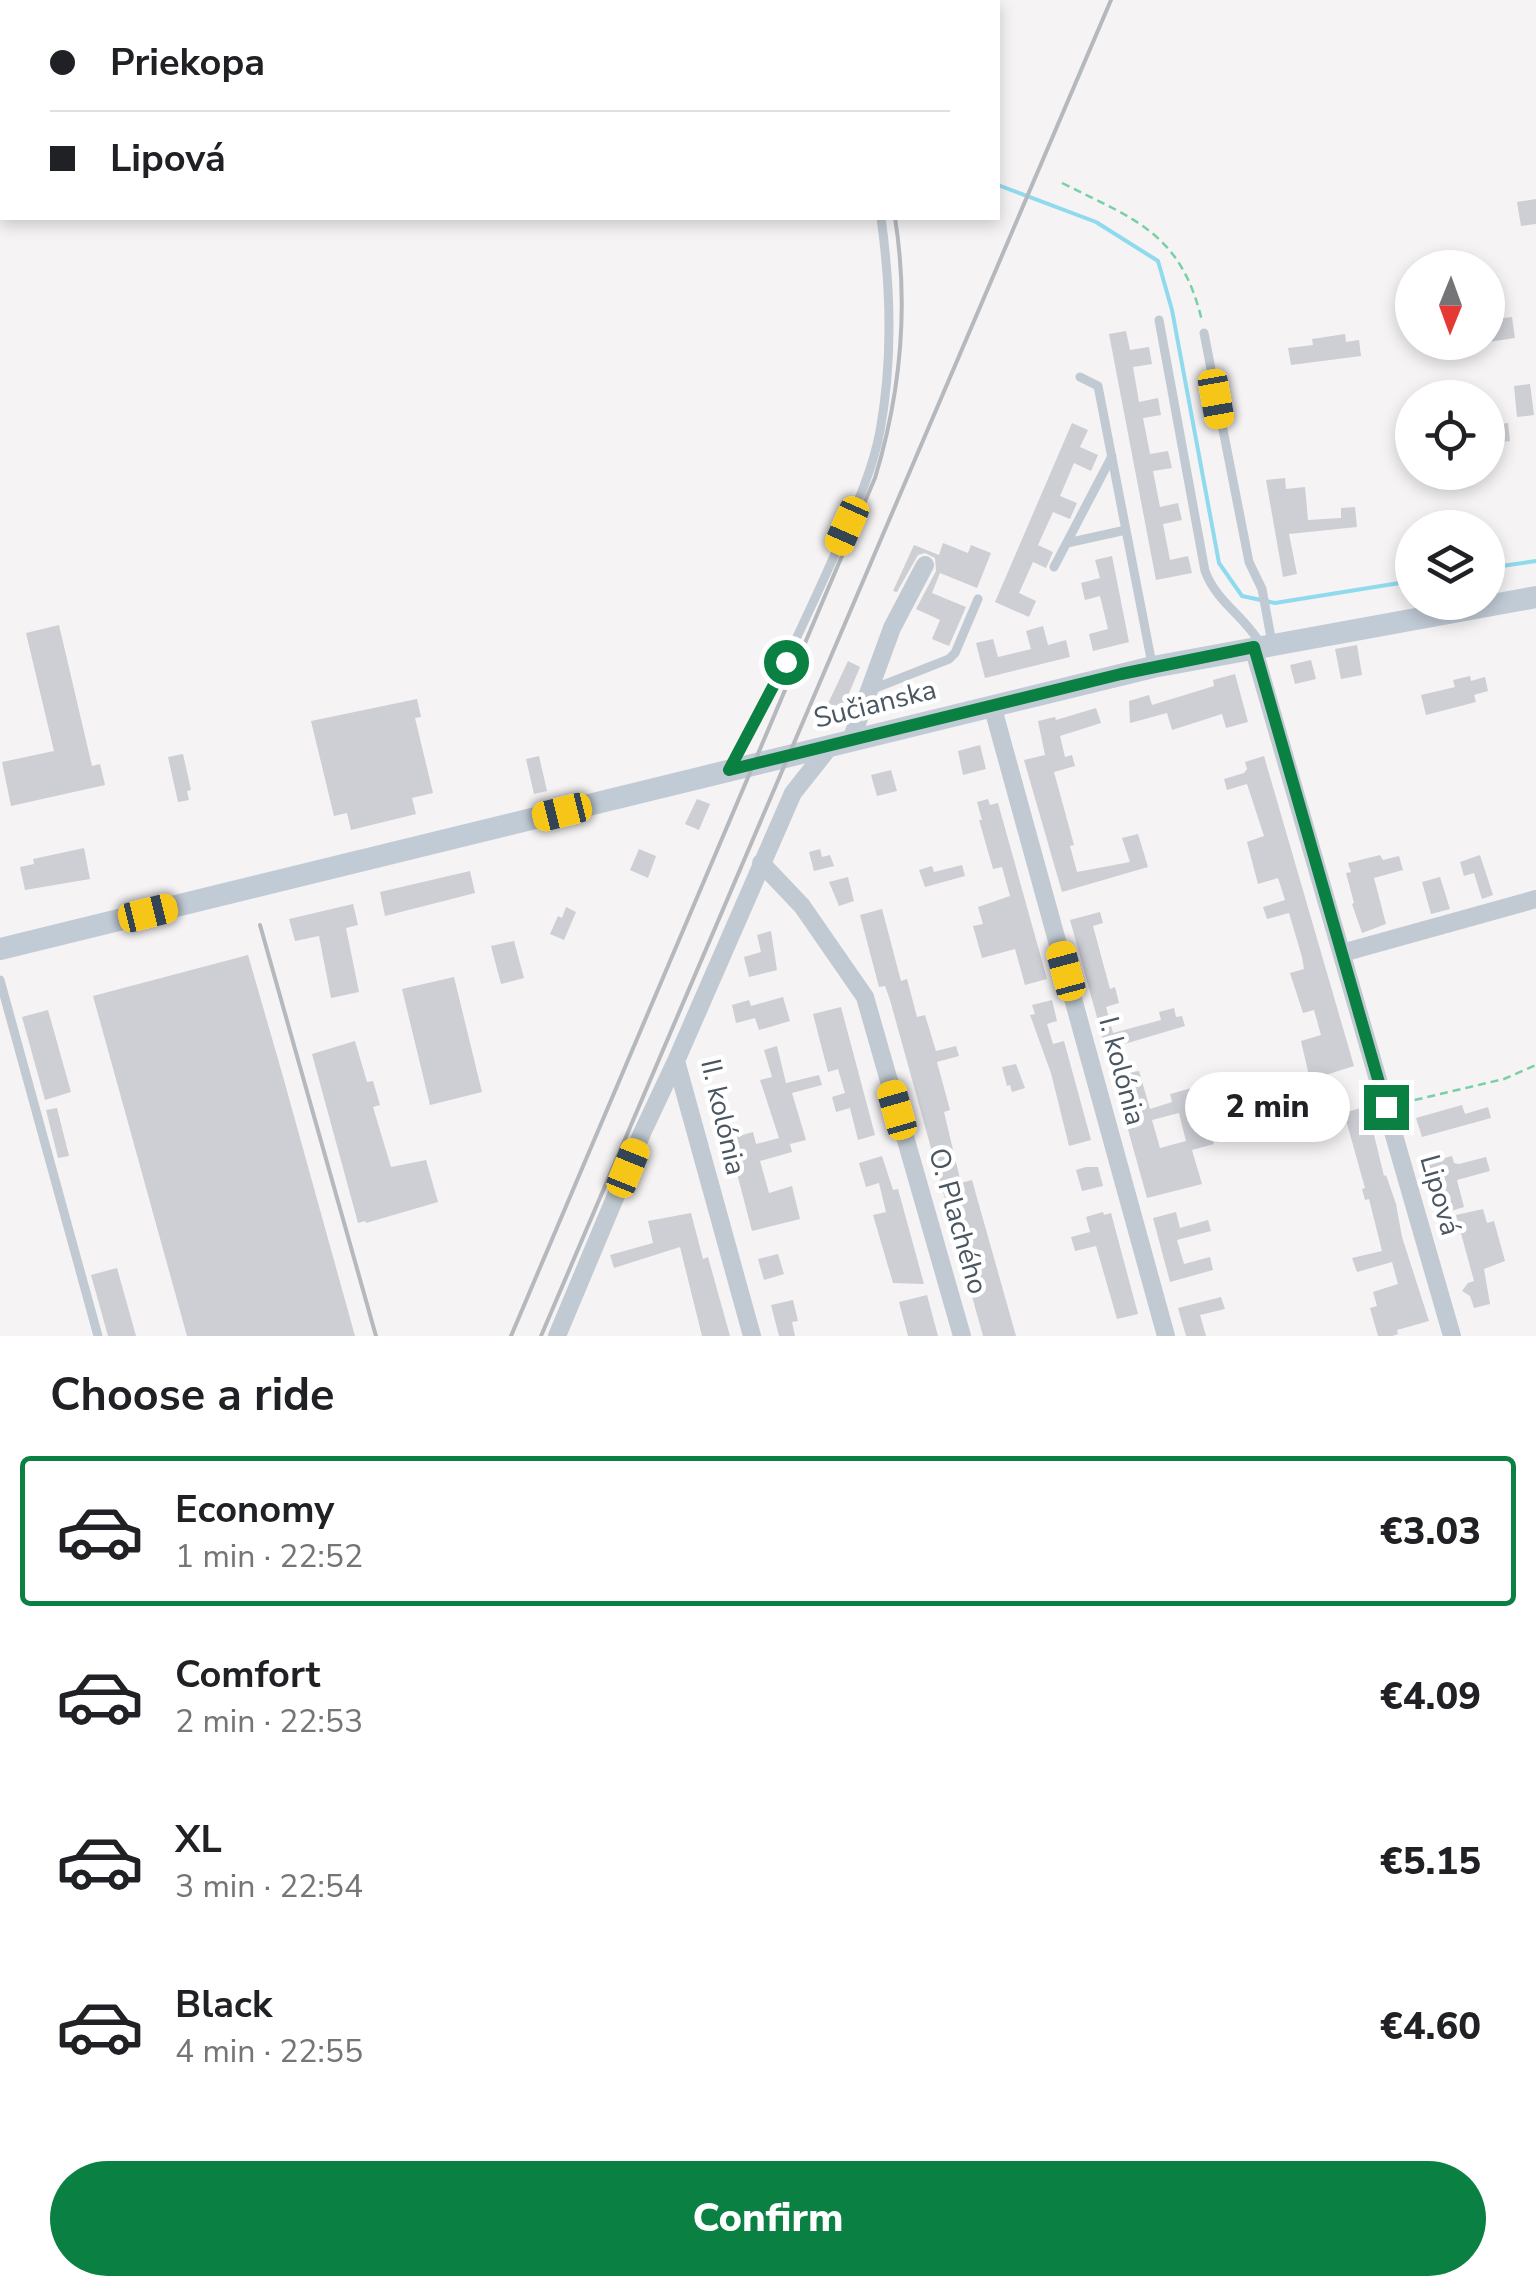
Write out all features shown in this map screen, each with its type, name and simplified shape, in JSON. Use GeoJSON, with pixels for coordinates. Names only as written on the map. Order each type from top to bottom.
{"type":"FeatureCollection","features":[{"type":"Feature","properties":{"kind":"street","name":"II. kolónia"},"geometry":{"type":"LineString","coordinates":[[752,1336],[676,1061],[793,793],[841,743],[870,690],[892,628],[924,565]]}},
{"type":"Feature","properties":{"kind":"street","name":"Sučianska"},"geometry":{"type":"LineString","coordinates":[[0,949],[1264,641],[1536,598]]}},
{"type":"Feature","properties":{"kind":"street","name":"Lipová"},"geometry":{"type":"LineString","coordinates":[[1264,641],[1342,953],[1452,1336]]}},
{"type":"Feature","properties":{"kind":"street","name":"I. kolónia"},"geometry":{"type":"LineString","coordinates":[[992,706],[1166,1336]]}},
{"type":"Feature","properties":{"kind":"street","name":"O. Plachého"},"geometry":{"type":"LineString","coordinates":[[761,863],[802,906],[865,998],[962,1336]]}},
{"type":"Feature","properties":{"kind":"street"},"geometry":{"type":"LineString","coordinates":[[1342,953],[1536,899]]}},
{"type":"Feature","properties":{"kind":"street"},"geometry":{"type":"LineString","coordinates":[[557,1336],[676,1061]]}},
{"type":"Feature","properties":{"kind":"lane"},"geometry":{"type":"LineString","coordinates":[[729,770],[769,698],[819,590],[861,494],[880,433],[890,332],[889,274],[881,220]]}},
{"type":"Feature","properties":{"kind":"lane"},"geometry":{"type":"LineString","coordinates":[[1159,320],[1205,571],[1217,595],[1264,641]]}},
{"type":"Feature","properties":{"kind":"lane"},"geometry":{"type":"LineString","coordinates":[[1204,332],[1249,562],[1262,589],[1264,641]]}},
{"type":"Feature","properties":{"kind":"lane"},"geometry":{"type":"LineString","coordinates":[[1080,377],[1098,386],[1153,667]]}},
{"type":"Feature","properties":{"kind":"lane"},"geometry":{"type":"LineString","coordinates":[[1054,567],[1112,456]]}},
{"type":"Feature","properties":{"kind":"lane"},"geometry":{"type":"LineString","coordinates":[[1066,543],[1126,530]]}},
{"type":"Feature","properties":{"kind":"lane"},"geometry":{"type":"LineString","coordinates":[[870,690],[949,659],[978,599]]}},
{"type":"Feature","properties":{"kind":"lane"},"geometry":{"type":"LineString","coordinates":[[0,980],[98,1336]]}},
{"type":"Feature","properties":{"kind":"path"},"geometry":{"type":"LineString","coordinates":[[1062,183],[1133,219],[1162,240],[1189,276],[1204,332]]}},
{"type":"Feature","properties":{"kind":"path"},"geometry":{"type":"LineString","coordinates":[[1386,1107],[1504,1079],[1536,1064]]}},
{"type":"Feature","properties":{"kind":"building"},"geometry":{"type":"Polygon","coordinates":[[[1536,199],[1536,224],[1521,226],[1517,202],[1536,199]]]}},
{"type":"Feature","properties":{"kind":"building"},"geometry":{"type":"Polygon","coordinates":[[[1512,317],[1515,338],[1505,339],[1505,318],[1512,317]]]}},
{"type":"Feature","properties":{"kind":"building"},"geometry":{"type":"Polygon","coordinates":[[[1126,331],[1130,350],[1149,347],[1152,364],[1133,367],[1139,402],[1158,398],[1161,415],[1143,418],[1150,454],[1168,451],[1172,468],[1153,471],[1160,507],[1178,503],[1182,520],[1163,524],[1170,560],[1188,556],[1192,573],[1156,580],[1109,334],[1126,331]]]}},
{"type":"Feature","properties":{"kind":"building"},"geometry":{"type":"Polygon","coordinates":[[[1345,334],[1346,342],[1359,340],[1361,356],[1291,365],[1288,348],[1313,345],[1312,339],[1345,334]]]}},
{"type":"Feature","properties":{"kind":"building"},"geometry":{"type":"Polygon","coordinates":[[[1530,384],[1534,415],[1517,417],[1514,386],[1530,384]]]}},
{"type":"Feature","properties":{"kind":"building"},"geometry":{"type":"Polygon","coordinates":[[[1072,423],[1088,430],[1080,447],[1098,455],[1091,471],[1074,463],[1060,496],[1077,503],[1070,519],[1053,512],[1038,545],[1053,552],[1046,568],[1033,562],[1019,593],[1036,601],[1029,617],[995,602],[1072,423]]]}},
{"type":"Feature","properties":{"kind":"building"},"geometry":{"type":"Polygon","coordinates":[[[1508,423],[1510,441],[1505,442],[1508,423]]]}},
{"type":"Feature","properties":{"kind":"building"},"geometry":{"type":"Polygon","coordinates":[[[1285,478],[1286,489],[1305,487],[1308,520],[1341,518],[1341,508],[1355,507],[1357,527],[1289,534],[1297,574],[1283,577],[1266,480],[1285,478]]]}},
{"type":"Feature","properties":{"kind":"building"},"geometry":{"type":"Polygon","coordinates":[[[943,543],[968,553],[971,545],[991,553],[977,588],[940,573],[932,593],[966,607],[949,646],[932,639],[940,620],[916,609],[936,571],[935,558],[925,553],[918,555],[897,592],[893,591],[914,545],[939,555],[943,543]]]}},
{"type":"Feature","properties":{"kind":"building"},"geometry":{"type":"Polygon","coordinates":[[[1112,556],[1129,642],[1093,651],[1089,634],[1108,629],[1100,596],[1085,600],[1081,583],[1100,578],[1095,560],[1112,556]]]}},
{"type":"Feature","properties":{"kind":"building"},"geometry":{"type":"Polygon","coordinates":[[[59,625],[92,766],[100,764],[105,785],[11,806],[2,762],[54,751],[26,633],[59,625]]]}},
{"type":"Feature","properties":{"kind":"building"},"geometry":{"type":"Polygon","coordinates":[[[1043,626],[1048,645],[1066,640],[1070,657],[985,678],[976,643],[993,639],[998,657],[1031,649],[1026,631],[1043,626]]]}},
{"type":"Feature","properties":{"kind":"building"},"geometry":{"type":"Polygon","coordinates":[[[1357,645],[1362,675],[1341,679],[1335,649],[1357,645]]]}},
{"type":"Feature","properties":{"kind":"building"},"geometry":{"type":"Polygon","coordinates":[[[1311,660],[1316,679],[1295,684],[1290,665],[1311,660]]]}},
{"type":"Feature","properties":{"kind":"building"},"geometry":{"type":"Polygon","coordinates":[[[848,661],[860,667],[844,705],[850,708],[846,717],[826,708],[848,661]]]}},
{"type":"Feature","properties":{"kind":"building"},"geometry":{"type":"Polygon","coordinates":[[[1235,674],[1248,722],[1226,728],[1222,714],[1172,730],[1167,713],[1130,723],[1129,701],[1149,695],[1152,705],[1214,686],[1213,680],[1235,674]]]}},
{"type":"Feature","properties":{"kind":"building"},"geometry":{"type":"Polygon","coordinates":[[[1470,676],[1471,681],[1485,677],[1488,691],[1474,695],[1476,702],[1426,715],[1421,695],[1455,687],[1453,680],[1470,676]]]}},
{"type":"Feature","properties":{"kind":"building"},"geometry":{"type":"Polygon","coordinates":[[[417,699],[421,717],[415,718],[433,793],[412,798],[416,814],[351,830],[347,813],[334,816],[311,721],[417,699]]]}},
{"type":"Feature","properties":{"kind":"building"},"geometry":{"type":"Polygon","coordinates":[[[1096,708],[1101,723],[1060,736],[1065,757],[1072,755],[1075,766],[1054,772],[1074,845],[1070,846],[1077,872],[1130,862],[1122,838],[1138,834],[1148,867],[1062,892],[1024,760],[1045,755],[1038,721],[1096,708]]]}},
{"type":"Feature","properties":{"kind":"building"},"geometry":{"type":"Polygon","coordinates":[[[980,745],[986,769],[963,775],[958,751],[980,745]]]}},
{"type":"Feature","properties":{"kind":"building"},"geometry":{"type":"Polygon","coordinates":[[[183,754],[191,790],[187,791],[189,800],[178,802],[168,757],[183,754]]]}},
{"type":"Feature","properties":{"kind":"building"},"geometry":{"type":"Polygon","coordinates":[[[539,756],[547,791],[534,794],[526,759],[539,756]]]}},
{"type":"Feature","properties":{"kind":"building"},"geometry":{"type":"Polygon","coordinates":[[[1264,756],[1354,1066],[1310,1080],[1301,1041],[1321,1035],[1314,1010],[1303,1013],[1290,973],[1304,969],[1302,957],[1289,913],[1267,919],[1263,907],[1285,900],[1278,878],[1258,884],[1247,842],[1264,836],[1247,784],[1227,790],[1224,779],[1244,773],[1245,762],[1264,756]]]}},
{"type":"Feature","properties":{"kind":"building"},"geometry":{"type":"Polygon","coordinates":[[[891,770],[897,791],[877,796],[871,775],[891,770]]]}},
{"type":"Feature","properties":{"kind":"building"},"geometry":{"type":"Polygon","coordinates":[[[697,799],[710,804],[699,830],[685,824],[697,799]]]}},
{"type":"Feature","properties":{"kind":"building"},"geometry":{"type":"Polygon","coordinates":[[[988,799],[990,805],[998,803],[1047,979],[1025,985],[1015,949],[982,958],[973,926],[983,924],[978,907],[1010,896],[1002,867],[993,869],[979,820],[977,802],[988,799]]]}},
{"type":"Feature","properties":{"kind":"building"},"geometry":{"type":"Polygon","coordinates":[[[84,848],[90,879],[25,890],[20,867],[34,864],[33,859],[84,848]]]}},
{"type":"Feature","properties":{"kind":"building"},"geometry":{"type":"Polygon","coordinates":[[[639,849],[656,856],[648,878],[630,870],[639,849]]]}},
{"type":"Feature","properties":{"kind":"building"},"geometry":{"type":"Polygon","coordinates":[[[820,849],[822,857],[830,855],[834,866],[814,871],[809,852],[820,849]]]}},
{"type":"Feature","properties":{"kind":"building"},"geometry":{"type":"Polygon","coordinates":[[[1380,855],[1383,860],[1399,856],[1403,870],[1374,878],[1386,924],[1362,933],[1352,904],[1348,863],[1380,855]]]}},
{"type":"Feature","properties":{"kind":"building"},"geometry":{"type":"Polygon","coordinates":[[[1480,855],[1493,895],[1482,899],[1474,873],[1464,876],[1460,862],[1480,855]]]}},
{"type":"Feature","properties":{"kind":"building"},"geometry":{"type":"Polygon","coordinates":[[[962,865],[965,876],[925,887],[919,870],[932,866],[934,872],[962,865]]]}},
{"type":"Feature","properties":{"kind":"building"},"geometry":{"type":"Polygon","coordinates":[[[470,871],[475,893],[385,916],[380,892],[470,871]]]}},
{"type":"Feature","properties":{"kind":"building"},"geometry":{"type":"Polygon","coordinates":[[[848,877],[854,901],[839,906],[829,882],[848,877]]]}},
{"type":"Feature","properties":{"kind":"building"},"geometry":{"type":"Polygon","coordinates":[[[1440,877],[1450,909],[1431,914],[1422,882],[1440,877]]]}},
{"type":"Feature","properties":{"kind":"building"},"geometry":{"type":"Polygon","coordinates":[[[353,904],[358,925],[346,928],[359,992],[331,998],[319,936],[295,941],[289,919],[353,904]]]}},
{"type":"Feature","properties":{"kind":"building"},"geometry":{"type":"Polygon","coordinates":[[[566,907],[576,912],[564,940],[550,934],[566,907]]]}},
{"type":"Feature","properties":{"kind":"building"},"geometry":{"type":"Polygon","coordinates":[[[882,909],[901,981],[907,979],[917,1017],[925,1015],[936,1051],[956,1046],[959,1056],[937,1062],[950,1110],[944,1112],[961,1183],[972,1180],[1016,1336],[983,1336],[890,1000],[885,986],[879,987],[860,915],[882,909]]]}},
{"type":"Feature","properties":{"kind":"building"},"geometry":{"type":"Polygon","coordinates":[[[1100,912],[1103,923],[1093,926],[1110,989],[1115,987],[1119,1003],[1106,1007],[1113,1033],[1161,1020],[1159,1012],[1174,1008],[1176,1017],[1182,1016],[1185,1026],[1121,1045],[1129,1073],[1139,1071],[1150,1109],[1172,1102],[1170,1094],[1210,1083],[1215,1102],[1203,1106],[1214,1144],[1192,1150],[1202,1184],[1147,1198],[1070,920],[1100,912]],[[1179,1113],[1152,1120],[1160,1148],[1186,1141],[1179,1113]]]}},
{"type":"Feature","properties":{"kind":"building"},"geometry":{"type":"Polygon","coordinates":[[[771,931],[777,970],[749,977],[744,957],[761,952],[757,935],[771,931]]]}},
{"type":"Feature","properties":{"kind":"building"},"geometry":{"type":"Polygon","coordinates":[[[514,941],[524,978],[501,984],[491,946],[514,941]]]}},
{"type":"Feature","properties":{"kind":"building"},"geometry":{"type":"Polygon","coordinates":[[[248,955],[355,1336],[187,1336],[93,996],[248,955]]]}},
{"type":"Feature","properties":{"kind":"building"},"geometry":{"type":"Polygon","coordinates":[[[454,977],[482,1092],[430,1105],[402,989],[454,977]]]}},
{"type":"Feature","properties":{"kind":"building"},"geometry":{"type":"Polygon","coordinates":[[[783,997],[790,1021],[759,1030],[755,1018],[736,1023],[732,1005],[749,1000],[751,1006],[783,997]]]}},
{"type":"Feature","properties":{"kind":"building"},"geometry":{"type":"Polygon","coordinates":[[[1052,1000],[1057,1021],[1047,1024],[1053,1044],[1064,1041],[1091,1140],[1069,1146],[1051,1073],[1030,1015],[1035,1014],[1032,1005],[1052,1000]]]}},
{"type":"Feature","properties":{"kind":"building"},"geometry":{"type":"Polygon","coordinates":[[[841,1007],[875,1135],[858,1140],[850,1108],[836,1112],[832,1097],[845,1093],[838,1069],[828,1072],[813,1014],[841,1007]]]}},
{"type":"Feature","properties":{"kind":"building"},"geometry":{"type":"Polygon","coordinates":[[[48,1010],[71,1092],[45,1100],[22,1017],[48,1010]]]}},
{"type":"Feature","properties":{"kind":"building"},"geometry":{"type":"Polygon","coordinates":[[[355,1041],[367,1082],[373,1081],[380,1105],[373,1107],[391,1167],[426,1160],[438,1202],[366,1223],[358,1223],[312,1054],[355,1041]]]}},
{"type":"Feature","properties":{"kind":"building"},"geometry":{"type":"Polygon","coordinates":[[[777,1046],[786,1083],[819,1075],[822,1085],[792,1093],[806,1140],[790,1144],[792,1152],[760,1161],[769,1193],[792,1186],[800,1219],[752,1231],[728,1139],[753,1132],[756,1144],[779,1138],[760,1080],[772,1077],[764,1050],[777,1046]]]}},
{"type":"Feature","properties":{"kind":"building"},"geometry":{"type":"Polygon","coordinates":[[[1016,1064],[1025,1088],[1012,1092],[1002,1067],[1016,1064]]]}},
{"type":"Feature","properties":{"kind":"building"},"geometry":{"type":"Polygon","coordinates":[[[1462,1105],[1465,1114],[1488,1107],[1491,1118],[1422,1137],[1416,1118],[1462,1105]]]}},
{"type":"Feature","properties":{"kind":"building"},"geometry":{"type":"Polygon","coordinates":[[[1367,1106],[1384,1176],[1396,1204],[1402,1237],[1429,1321],[1397,1330],[1398,1334],[1392,1336],[1378,1336],[1370,1308],[1377,1306],[1373,1292],[1398,1284],[1392,1262],[1357,1272],[1352,1258],[1382,1251],[1344,1113],[1367,1106]]]}},
{"type":"Feature","properties":{"kind":"building"},"geometry":{"type":"Polygon","coordinates":[[[57,1108],[69,1156],[58,1158],[46,1110],[57,1108]]]}},
{"type":"Feature","properties":{"kind":"building"},"geometry":{"type":"Polygon","coordinates":[[[1427,1155],[1437,1160],[1452,1156],[1454,1163],[1459,1164],[1486,1157],[1490,1171],[1457,1180],[1464,1207],[1441,1214],[1427,1155]]]}},
{"type":"Feature","properties":{"kind":"building"},"geometry":{"type":"Polygon","coordinates":[[[882,1156],[893,1190],[898,1189],[924,1284],[893,1283],[873,1215],[886,1212],[879,1183],[866,1187],[859,1163],[882,1156]]]}},
{"type":"Feature","properties":{"kind":"building"},"geometry":{"type":"Polygon","coordinates":[[[1098,1167],[1103,1186],[1082,1191],[1076,1170],[1098,1167]]]}},
{"type":"Feature","properties":{"kind":"building"},"geometry":{"type":"Polygon","coordinates":[[[1483,1209],[1487,1223],[1494,1221],[1505,1261],[1484,1269],[1490,1304],[1474,1308],[1470,1296],[1462,1291],[1474,1281],[1456,1215],[1483,1209]]]}},
{"type":"Feature","properties":{"kind":"building"},"geometry":{"type":"Polygon","coordinates":[[[1176,1212],[1180,1228],[1208,1220],[1211,1231],[1177,1240],[1184,1264],[1210,1257],[1213,1270],[1170,1282],[1153,1218],[1176,1212]]]}},
{"type":"Feature","properties":{"kind":"building"},"geometry":{"type":"Polygon","coordinates":[[[691,1213],[730,1336],[702,1336],[680,1247],[614,1268],[610,1255],[653,1243],[648,1221],[691,1213]]]}},
{"type":"Feature","properties":{"kind":"building"},"geometry":{"type":"Polygon","coordinates":[[[1111,1213],[1138,1314],[1117,1319],[1096,1246],[1075,1251],[1071,1237],[1090,1232],[1086,1217],[1111,1213]]]}},
{"type":"Feature","properties":{"kind":"building"},"geometry":{"type":"Polygon","coordinates":[[[778,1254],[784,1274],[764,1280],[758,1259],[778,1254]]]}},
{"type":"Feature","properties":{"kind":"building"},"geometry":{"type":"Polygon","coordinates":[[[117,1268],[136,1336],[108,1336],[91,1275],[117,1268]]]}},
{"type":"Feature","properties":{"kind":"building"},"geometry":{"type":"Polygon","coordinates":[[[927,1295],[938,1336],[908,1336],[899,1302],[927,1295]]]}},
{"type":"Feature","properties":{"kind":"building"},"geometry":{"type":"Polygon","coordinates":[[[1221,1297],[1225,1309],[1200,1315],[1206,1336],[1186,1336],[1178,1308],[1221,1297]]]}},
{"type":"Feature","properties":{"kind":"building"},"geometry":{"type":"Polygon","coordinates":[[[793,1300],[798,1321],[792,1322],[795,1336],[779,1336],[771,1305],[793,1300]]]}},
{"type":"Feature","properties":{"kind":"waterway"},"geometry":{"type":"LineString","coordinates":[[1000,186],[1096,222],[1158,261],[1172,310],[1219,563],[1242,596],[1275,603],[1395,584]]}},
{"type":"Feature","properties":{"kind":"waterway"},"geometry":{"type":"LineString","coordinates":[[1505,566],[1536,561]]}},
{"type":"Feature","properties":{"kind":"railway"},"geometry":{"type":"LineString","coordinates":[[541,1336],[1111,0]]}},
{"type":"Feature","properties":{"kind":"railway"},"geometry":{"type":"LineString","coordinates":[[511,1336],[875,478],[891,413],[900,349],[901,284],[895,220]]}},
{"type":"Feature","properties":{"kind":"railway"},"geometry":{"type":"LineString","coordinates":[[260,925],[376,1336]]}},
{"type":"Feature","properties":{"kind":"route"},"geometry":{"type":"LineString","coordinates":[[786,662],[729,770],[1121,674],[1254,647],[1386,1107]]}}]}
